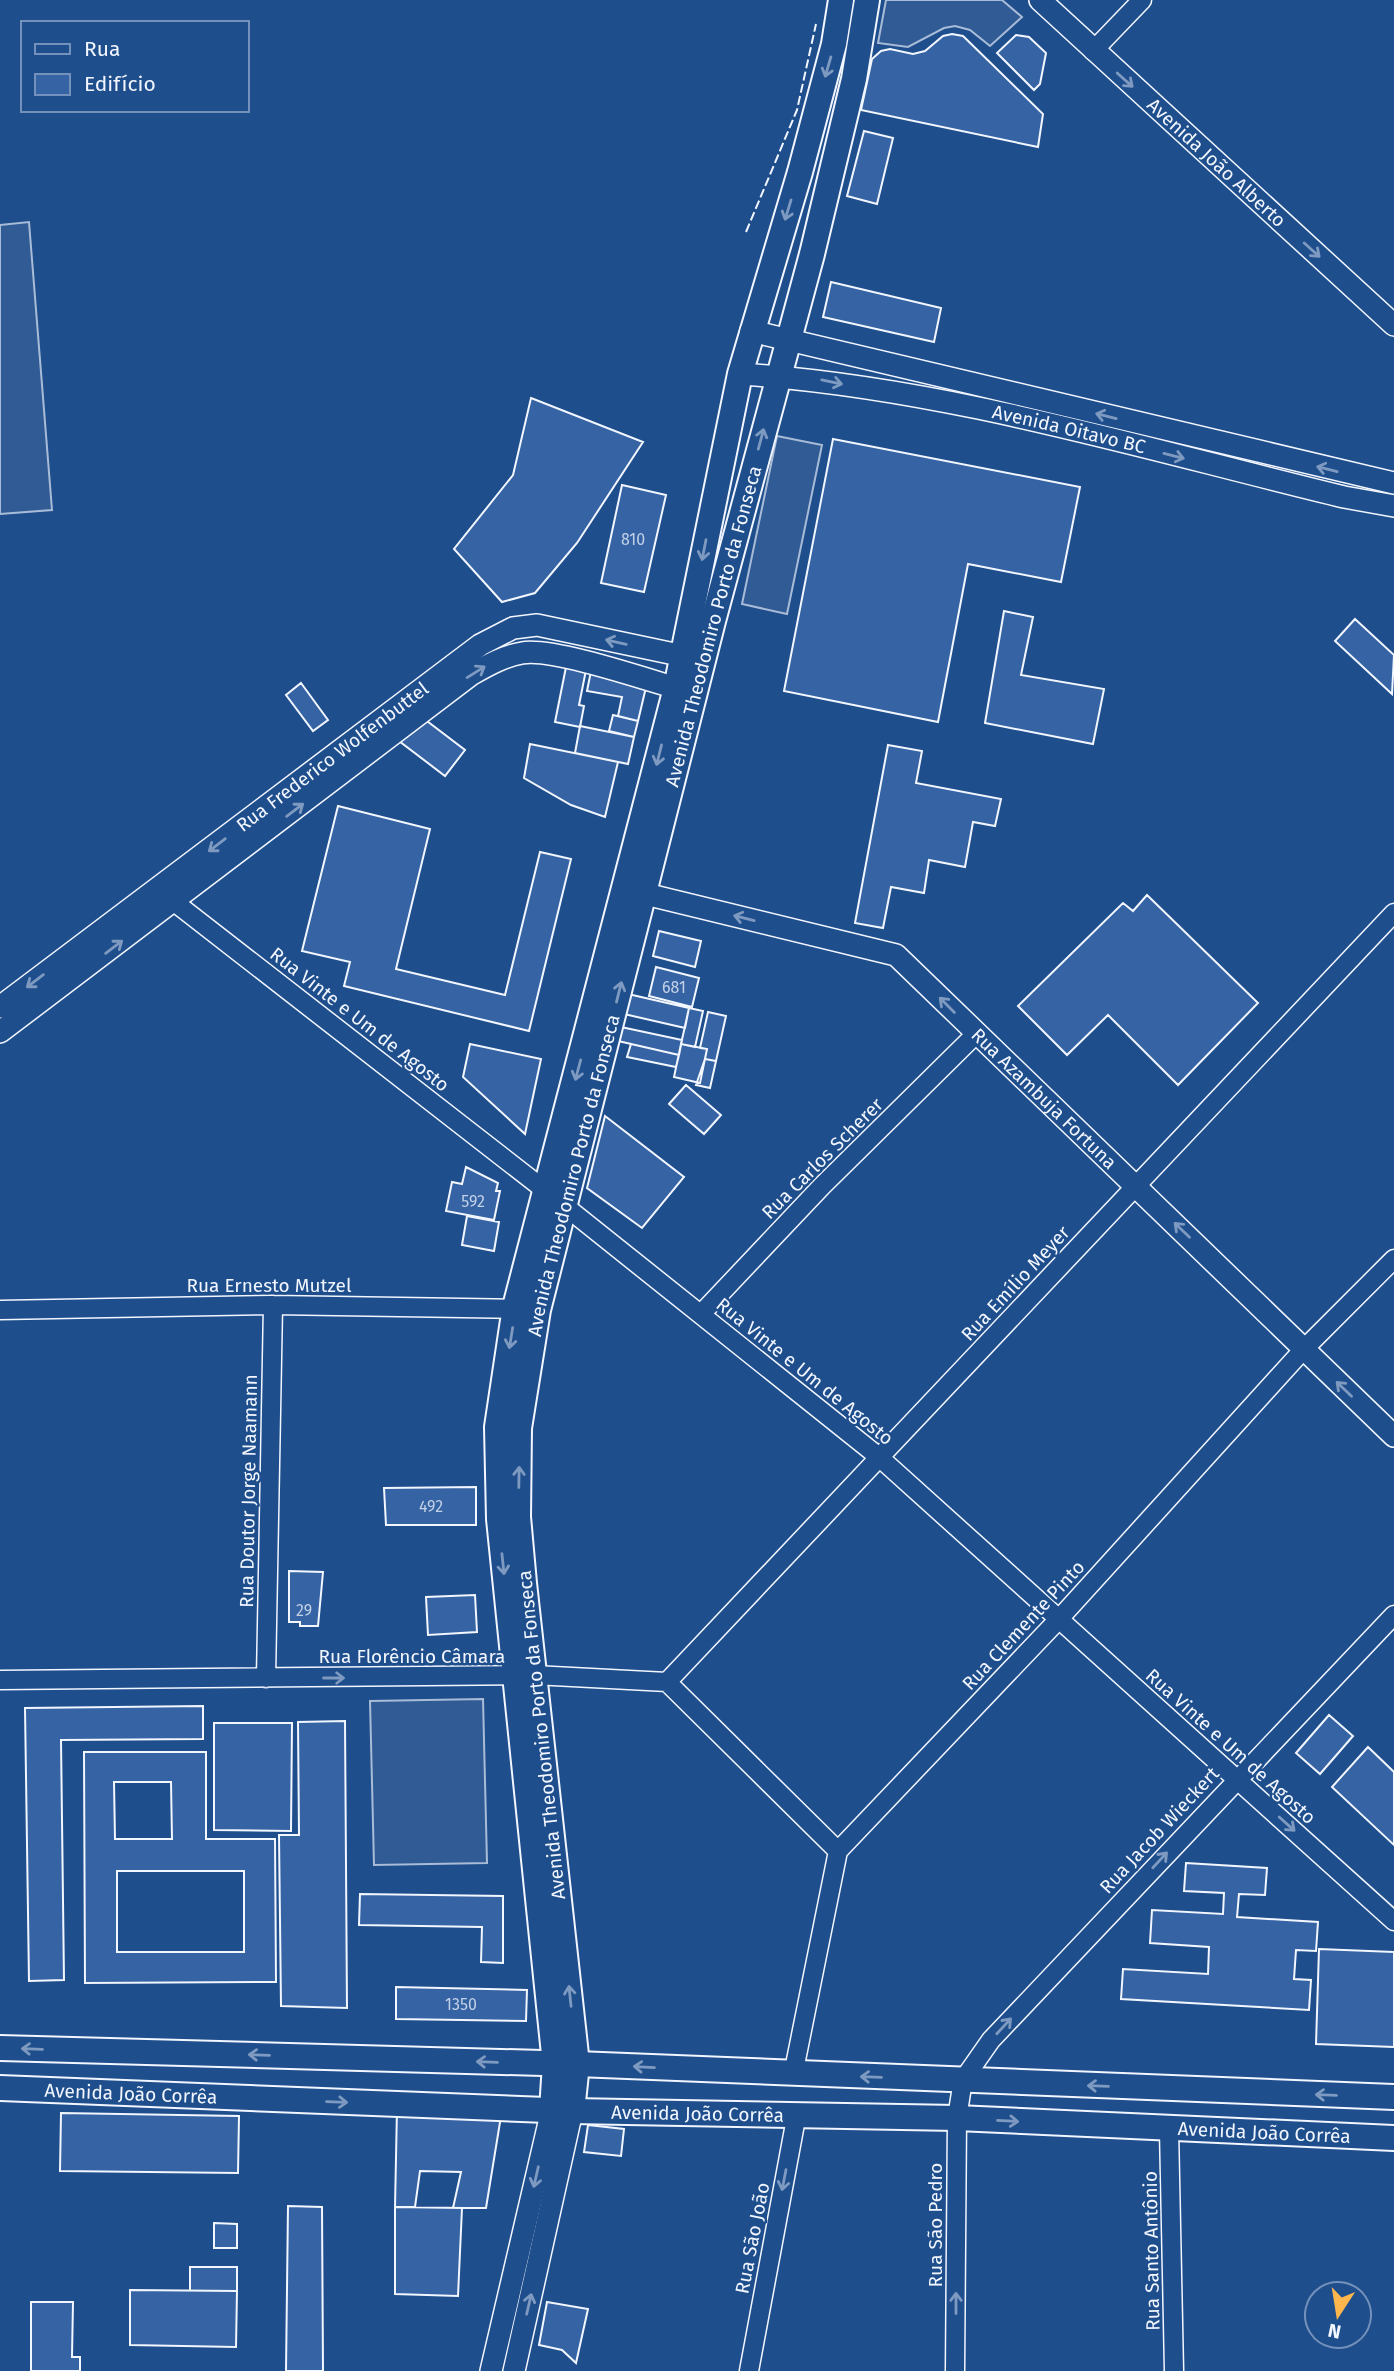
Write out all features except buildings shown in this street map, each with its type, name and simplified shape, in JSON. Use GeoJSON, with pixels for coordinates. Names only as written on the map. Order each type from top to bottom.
{"type":"FeatureCollection","features":[{"type":"Feature","properties":{"kind":"main road","name":"Avenida Theodomiro Porto da Fonseca"},"geometry":{"type":"LineString","coordinates":[[693,658],[712,510],[740,374],[800,172],[834,44],[841,0]]}},
{"type":"Feature","properties":{"kind":"main road","name":"Avenida Theodomiro Porto da Fonseca"},"geometry":{"type":"LineString","coordinates":[[562,2111],[566,2064],[509,1518],[497,1427],[693,658],[740,518],[830,178],[847,108],[867,0]]}},
{"type":"Feature","properties":{"kind":"main road"},"geometry":{"type":"LineString","coordinates":[[818,100],[847,108]]}},
{"type":"Feature","properties":{"kind":"main road"},"geometry":{"type":"LineString","coordinates":[[800,172],[830,178]]}},
{"type":"Feature","properties":{"kind":"main road"},"geometry":{"type":"LineString","coordinates":[[712,510],[740,518]]}},
{"type":"Feature","properties":{"kind":"main road","name":"Avenida João Corrêa"},"geometry":{"type":"LineString","coordinates":[[0,2048],[566,2064],[793,2075],[1169,2129],[1394,2138]]}},
{"type":"Feature","properties":{"kind":"main road","name":"Avenida João Corrêa"},"geometry":{"type":"LineString","coordinates":[[0,2088],[562,2111],[797,2113],[960,2100],[1394,2097]]}},
{"type":"Feature","properties":{"kind":"street","name":"Avenida João Alberto"},"geometry":{"type":"LineString","coordinates":[[1040,0],[1394,325]]}},
{"type":"Feature","properties":{"kind":"street"},"geometry":{"type":"LineString","coordinates":[[1093,51],[1142,0]]}},
{"type":"Feature","properties":{"kind":"street","name":"Avenida Oitavo BC"},"geometry":{"type":"LineString","coordinates":[[751,331],[1394,483]]}},
{"type":"Feature","properties":{"kind":"street","name":"Avenida Oitavo BC"},"geometry":{"type":"LineString","coordinates":[[740,374],[815,379],[974,408],[1343,497],[1394,506]]}},
{"type":"Feature","properties":{"kind":"street","name":"Rua Frederico Wolfenbuttel"},"geometry":{"type":"LineString","coordinates":[[0,1032],[167,896],[347,757],[480,645],[513,628],[537,625],[693,658]]}},
{"type":"Feature","properties":{"kind":"street","name":"Rua Frederico Wolfenbuttel"},"geometry":{"type":"LineString","coordinates":[[347,757],[472,674],[498,660],[524,652],[549,653],[685,691]]}},
{"type":"Feature","properties":{"kind":"street","name":"Rua Azambuja Fortuna"},"geometry":{"type":"LineString","coordinates":[[635,891],[896,955],[1394,1436]]}},
{"type":"Feature","properties":{"kind":"street","name":"Rua Frederico Wolfenbuttel"},"geometry":{"type":"LineString","coordinates":[[0,1007],[167,896]]}},
{"type":"Feature","properties":{"kind":"street","name":"Rua Vinte e Um de Agosto"},"geometry":{"type":"LineString","coordinates":[[167,896],[555,1198],[879,1457],[1394,1921]]}},
{"type":"Feature","properties":{"kind":"street","name":"Rua Emílio Meyer"},"geometry":{"type":"LineString","coordinates":[[667,1682],[1394,913]]}},
{"type":"Feature","properties":{"kind":"street","name":"Rua Carlos Scherer"},"geometry":{"type":"LineString","coordinates":[[701,1314],[822,1186],[976,1034]]}},
{"type":"Feature","properties":{"kind":"street","name":"Rua Clemente Pinto"},"geometry":{"type":"LineString","coordinates":[[838,1851],[1059,1619],[1303,1350],[1394,1259]]}},
{"type":"Feature","properties":{"kind":"street","name":"Rua Ernesto Mutzel"},"geometry":{"type":"LineString","coordinates":[[0,1310],[273,1304],[527,1309]]}},
{"type":"Feature","properties":{"kind":"street","name":"Rua Doutor Jorge Naamann"},"geometry":{"type":"LineString","coordinates":[[266,1678],[273,1304]]}},
{"type":"Feature","properties":{"kind":"street","name":"Rua Jacob Wieckert"},"geometry":{"type":"LineString","coordinates":[[960,2100],[990,2040],[1236,1778],[1394,1615]]}},
{"type":"Feature","properties":{"kind":"street","name":"Rua Florêncio Câmara"},"geometry":{"type":"LineString","coordinates":[[0,1680],[524,1676],[667,1682]]}},
{"type":"Feature","properties":{"kind":"street"},"geometry":{"type":"LineString","coordinates":[[667,1682],[838,1851],[793,2075]]}},
{"type":"Feature","properties":{"kind":"street","name":"Rua São Pedro"},"geometry":{"type":"LineString","coordinates":[[956,2371],[960,2100]]}},
{"type":"Feature","properties":{"kind":"street","name":"Avenida Theodomiro Porto da Fonseca"},"geometry":{"type":"LineString","coordinates":[[491,2371],[562,2111]]}},
{"type":"Feature","properties":{"kind":"street","name":"Avenida Theodomiro Porto da Fonseca"},"geometry":{"type":"LineString","coordinates":[[513,2371],[562,2111]]}},
{"type":"Feature","properties":{"kind":"street","name":"Rua São João"},"geometry":{"type":"LineString","coordinates":[[748,2371],[797,2113]]}},
{"type":"Feature","properties":{"kind":"street","name":"Rua Santo Antônio"},"geometry":{"type":"LineString","coordinates":[[1169,2129],[1174,2371]]}},
{"type":"Feature","properties":{"kind":"shaded area"},"geometry":{"type":"Polygon","coordinates":[[[886,0],[1002,0],[1022,17],[990,46],[970,30],[955,26],[944,28],[908,47],[878,43],[886,0]]]}},
{"type":"Feature","properties":{"kind":"shaded area"},"geometry":{"type":"Polygon","coordinates":[[[29,222],[52,510],[0,514],[0,225],[29,222]]]}},
{"type":"Feature","properties":{"kind":"shaded area"},"geometry":{"type":"Polygon","coordinates":[[[777,436],[822,445],[787,614],[742,604],[777,436]]]}},
{"type":"Feature","properties":{"kind":"shaded area"},"geometry":{"type":"Polygon","coordinates":[[[483,1699],[487,1863],[374,1865],[370,1701],[483,1699]]]}},
{"type":"Feature","properties":{"kind":"fence"},"geometry":{"type":"LineString","coordinates":[[746,232],[797,110],[816,24]]}}]}
